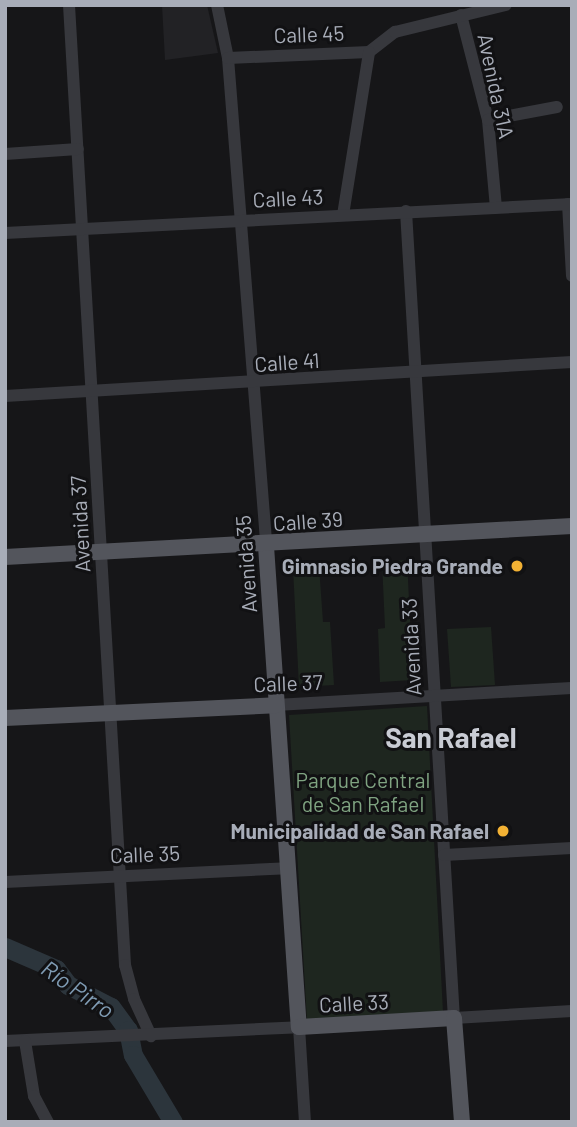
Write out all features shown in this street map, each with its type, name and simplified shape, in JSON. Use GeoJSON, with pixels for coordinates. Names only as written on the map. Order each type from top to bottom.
{"type":"FeatureCollection","features":[{"type":"Feature","properties":{"kind":"main road","name":"Calle 39"},"geometry":{"type":"LineString","coordinates":[[5,557],[267,545],[572,526]]}},
{"type":"Feature","properties":{"kind":"main road","name":"Avenida 35"},"geometry":{"type":"LineString","coordinates":[[267,545],[299,1027]]}},
{"type":"Feature","properties":{"kind":"main road","name":"Calle 37"},"geometry":{"type":"LineString","coordinates":[[5,718],[276,705]]}},
{"type":"Feature","properties":{"kind":"main road","name":"Calle 33"},"geometry":{"type":"LineString","coordinates":[[299,1027],[454,1018]]}},
{"type":"Feature","properties":{"kind":"main road","name":"Avenida 33"},"geometry":{"type":"LineString","coordinates":[[454,1018],[463,1122]]}},
{"type":"Feature","properties":{"kind":"street","name":"Avenida 37"},"geometry":{"type":"LineString","coordinates":[[69,5],[126,972],[145,1036]]}},
{"type":"Feature","properties":{"kind":"street","name":"Avenida 35"},"geometry":{"type":"LineString","coordinates":[[217,5],[228,58],[243,219],[267,545]]}},
{"type":"Feature","properties":{"kind":"street","name":"Calle 45"},"geometry":{"type":"LineString","coordinates":[[228,58],[369,52],[395,32],[499,6]]}},
{"type":"Feature","properties":{"kind":"street","name":"Avenida 31A"},"geometry":{"type":"LineString","coordinates":[[461,15],[488,120],[496,208]]}},
{"type":"Feature","properties":{"kind":"street"},"geometry":{"type":"LineString","coordinates":[[343,215],[369,52]]}},
{"type":"Feature","properties":{"kind":"street"},"geometry":{"type":"LineString","coordinates":[[488,120],[557,107]]}},
{"type":"Feature","properties":{"kind":"street"},"geometry":{"type":"LineString","coordinates":[[5,153],[78,149]]}},
{"type":"Feature","properties":{"kind":"street"},"geometry":{"type":"LineString","coordinates":[[570,204],[572,276]]}},
{"type":"Feature","properties":{"kind":"street","name":"Calle 43"},"geometry":{"type":"LineString","coordinates":[[5,233],[570,204]]}},
{"type":"Feature","properties":{"kind":"street","name":"Avenida 33"},"geometry":{"type":"LineString","coordinates":[[406,211],[454,1018]]}},
{"type":"Feature","properties":{"kind":"street","name":"Calle 41"},"geometry":{"type":"LineString","coordinates":[[5,396],[572,362]]}},
{"type":"Feature","properties":{"kind":"street","name":"Calle 37"},"geometry":{"type":"LineString","coordinates":[[276,705],[435,698],[572,688]]}},
{"type":"Feature","properties":{"kind":"street"},"geometry":{"type":"LineString","coordinates":[[444,855],[572,848]]}},
{"type":"Feature","properties":{"kind":"street","name":"Calle 35"},"geometry":{"type":"LineString","coordinates":[[5,882],[119,874],[287,868]]}},
{"type":"Feature","properties":{"kind":"street","name":"Calle 33"},"geometry":{"type":"LineString","coordinates":[[454,1018],[572,1011]]}},
{"type":"Feature","properties":{"kind":"street","name":"Avenida 35"},"geometry":{"type":"LineString","coordinates":[[299,1027],[305,1122]]}},
{"type":"Feature","properties":{"kind":"street","name":"Calle 33"},"geometry":{"type":"LineString","coordinates":[[5,1041],[299,1027]]}},
{"type":"Feature","properties":{"kind":"street"},"geometry":{"type":"LineString","coordinates":[[24,1041],[34,1096],[48,1122]]}},
{"type":"Feature","properties":{"kind":"shaded area"},"geometry":{"type":"Polygon","coordinates":[[[162,5],[207,5],[218,53],[165,60],[162,5]]]}},
{"type":"Feature","properties":{"kind":"green space"},"geometry":{"type":"Polygon","coordinates":[[[407,560],[413,680],[380,682],[378,629],[385,628],[382,562],[407,560]]]}},
{"type":"Feature","properties":{"kind":"green space"},"geometry":{"type":"Polygon","coordinates":[[[319,566],[323,622],[330,622],[334,685],[299,687],[293,568],[319,566]]]}},
{"type":"Feature","properties":{"kind":"green space"},"geometry":{"type":"Polygon","coordinates":[[[491,627],[495,685],[451,687],[447,629],[491,627]]]}},
{"type":"Feature","properties":{"kind":"green space","name":"Parque Central de San Rafael"},"geometry":{"type":"Polygon","coordinates":[[[427,706],[443,1012],[307,1020],[289,715],[427,706]]]}},
{"type":"Feature","properties":{"kind":"waterway","name":"Río Pirro"},"geometry":{"type":"LineString","coordinates":[[5,947],[56,969],[68,985],[111,1007],[128,1030],[133,1055],[173,1122]]}},
{"type":"Feature","properties":{"kind":"place","name":"Gimnasio Piedra Grande"},"geometry":{"type":"Point","coordinates":[517,566]}},
{"type":"Feature","properties":{"kind":"place","name":"Municipalidad de San Rafael"},"geometry":{"type":"Point","coordinates":[503,831]}},
{"type":"Feature","properties":{"kind":"district","name":"San Rafael"},"geometry":{"type":"Point","coordinates":[451,737]}}]}
